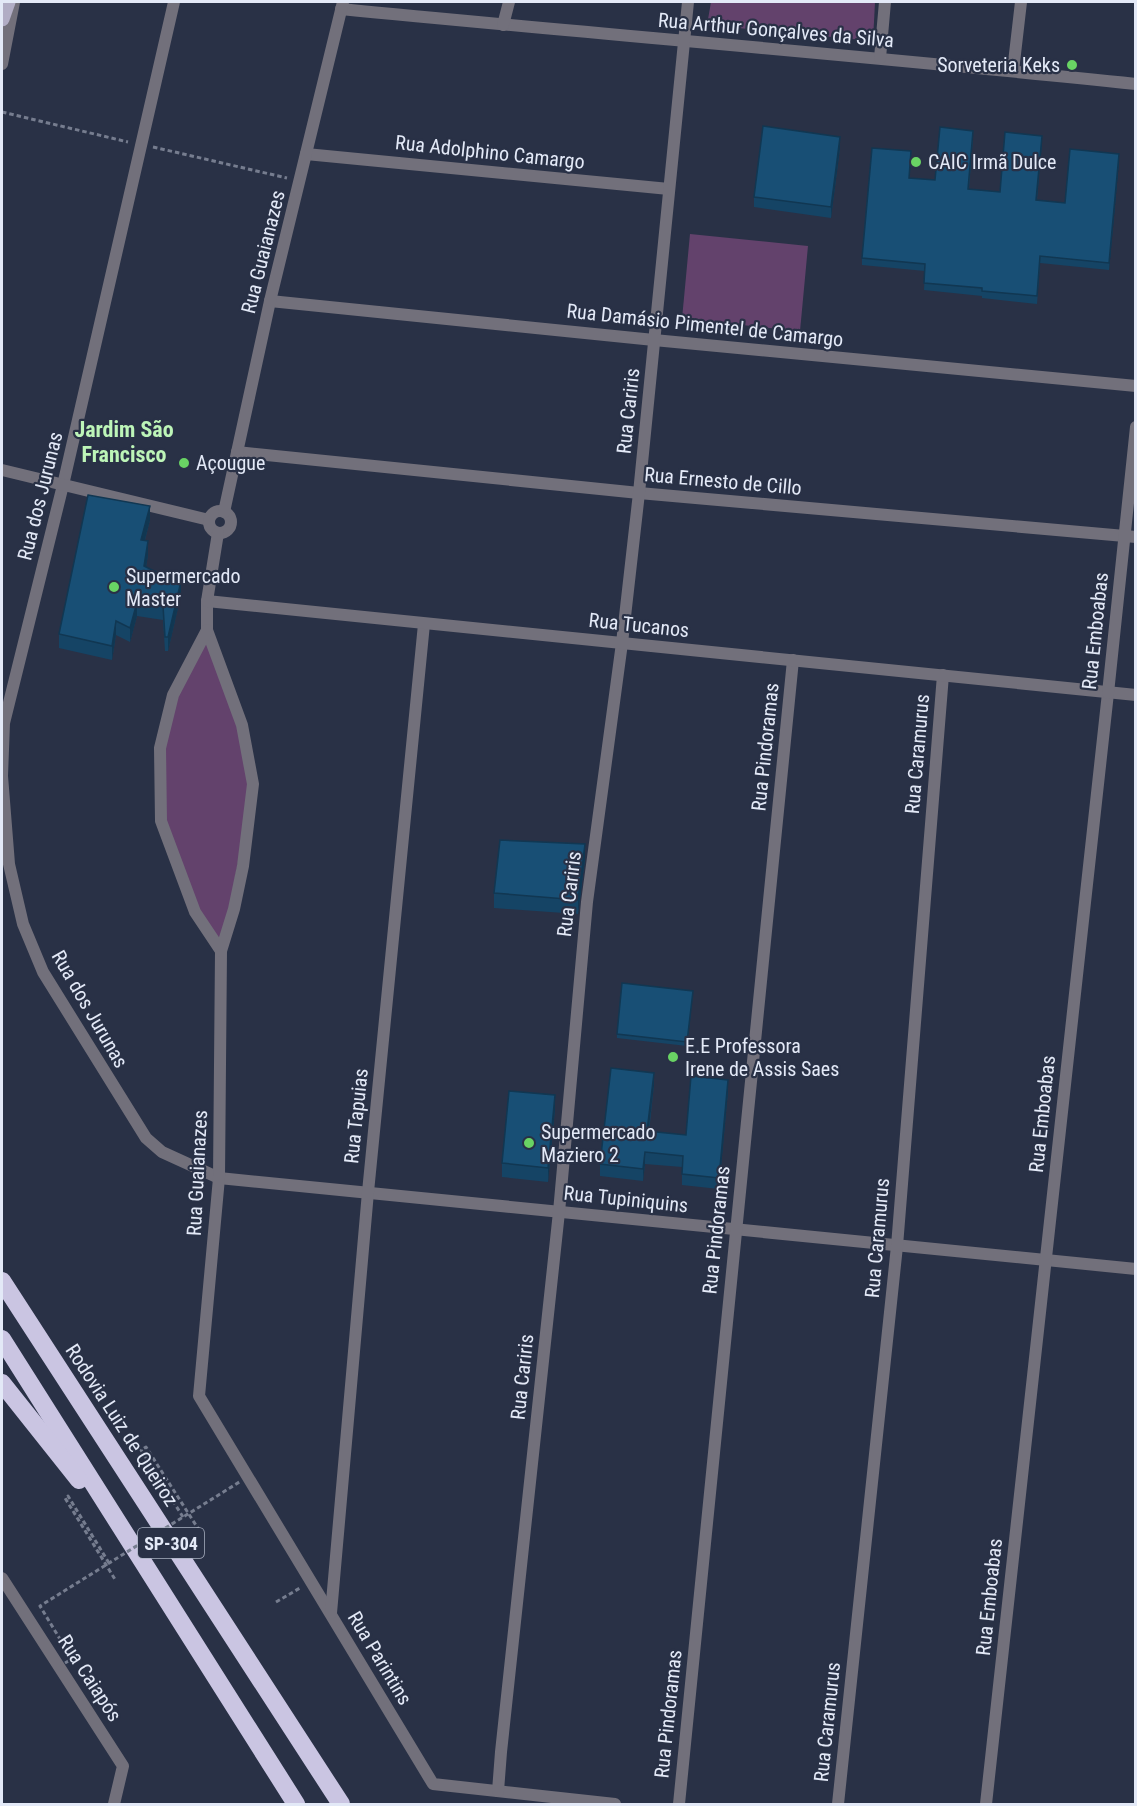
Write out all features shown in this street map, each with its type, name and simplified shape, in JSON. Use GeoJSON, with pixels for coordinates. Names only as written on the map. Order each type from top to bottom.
{"type":"FeatureCollection","features":[{"type":"Feature","properties":{"kind":"highway","name":"Rodovia Luiz de Queiroz"},"geometry":{"type":"LineString","coordinates":[[2,1281],[341,1804]]}},
{"type":"Feature","properties":{"kind":"highway","name":"SP-304"},"geometry":{"type":"LineString","coordinates":[[2,1339],[297,1804]]}},
{"type":"Feature","properties":{"kind":"highway"},"geometry":{"type":"LineString","coordinates":[[2,1383],[142,1560]]}},
{"type":"Feature","properties":{"kind":"main road"},"geometry":{"type":"LineString","coordinates":[[2,19],[8,2]]}},
{"type":"Feature","properties":{"kind":"street"},"geometry":{"type":"LineString","coordinates":[[2,64],[14,2]]}},
{"type":"Feature","properties":{"kind":"street","name":"Rua dos Jurunas"},"geometry":{"type":"LineString","coordinates":[[174,2],[63,485],[4,723],[2,776],[9,864],[23,924],[43,972],[146,1138],[162,1152],[219,1178]]}},
{"type":"Feature","properties":{"kind":"street"},"geometry":{"type":"LineString","coordinates":[[503,25],[509,2]]}},
{"type":"Feature","properties":{"kind":"street","name":"Rua Cariris"},"geometry":{"type":"LineString","coordinates":[[498,1791],[559,1212],[587,902],[622,643],[639,493],[688,2]]}},
{"type":"Feature","properties":{"kind":"street"},"geometry":{"type":"LineString","coordinates":[[880,58],[885,2]]}},
{"type":"Feature","properties":{"kind":"street"},"geometry":{"type":"LineString","coordinates":[[1013,71],[1021,2]]}},
{"type":"Feature","properties":{"kind":"street","name":"Rua Arthur Gonçalves da Silva"},"geometry":{"type":"LineString","coordinates":[[342,5],[503,25],[880,58],[1136,84]]}},
{"type":"Feature","properties":{"kind":"street","name":"Rua Guaianazes"},"geometry":{"type":"LineString","coordinates":[[224,512],[270,301],[342,5]]}},
{"type":"Feature","properties":{"kind":"street","name":"Rua Adolphino Camargo"},"geometry":{"type":"LineString","coordinates":[[306,154],[669,189]]}},
{"type":"Feature","properties":{"kind":"street","name":"Rua Damásio Pimentel de Camargo"},"geometry":{"type":"LineString","coordinates":[[270,301],[1136,386]]}},
{"type":"Feature","properties":{"kind":"street","name":"Rua Emboabas"},"geometry":{"type":"LineString","coordinates":[[986,1804],[1108,693],[1130,536],[1136,427]]}},
{"type":"Feature","properties":{"kind":"street","name":"Rua Ernesto de Cillo"},"geometry":{"type":"LineString","coordinates":[[237,452],[639,493],[1130,536]]}},
{"type":"Feature","properties":{"kind":"street"},"geometry":{"type":"LineString","coordinates":[[2,470],[209,520]]}},
{"type":"Feature","properties":{"kind":"street"},"geometry":{"type":"LineString","coordinates":[[224,512],[230,518],[231,523],[227,531],[219,533],[211,529],[209,520],[215,513],[224,512]]}},
{"type":"Feature","properties":{"kind":"street"},"geometry":{"type":"LineString","coordinates":[[207,601],[219,533]]}},
{"type":"Feature","properties":{"kind":"street","name":"Rua Guaianazes"},"geometry":{"type":"LineString","coordinates":[[199,1396],[219,1178],[221,951],[234,909],[243,866],[253,784],[242,726],[207,630],[207,601]]}},
{"type":"Feature","properties":{"kind":"street","name":"Rua Tucanos"},"geometry":{"type":"LineString","coordinates":[[207,601],[1136,695]]}},
{"type":"Feature","properties":{"kind":"street","name":"Rua Tapuias"},"geometry":{"type":"LineString","coordinates":[[331,1613],[368,1192],[424,624]]}},
{"type":"Feature","properties":{"kind":"street","name":"Rua Guaianazes"},"geometry":{"type":"LineString","coordinates":[[207,630],[173,694],[160,748],[161,821],[195,912],[221,951]]}},
{"type":"Feature","properties":{"kind":"street","name":"Rua Pindoramas"},"geometry":{"type":"LineString","coordinates":[[679,1804],[793,660]]}},
{"type":"Feature","properties":{"kind":"street","name":"Rua Caramurus"},"geometry":{"type":"LineString","coordinates":[[838,1804],[897,1246],[944,675]]}},
{"type":"Feature","properties":{"kind":"street","name":"Rua Tupiniquins"},"geometry":{"type":"LineString","coordinates":[[219,1178],[1136,1269]]}},
{"type":"Feature","properties":{"kind":"street","name":"Rua Parintins"},"geometry":{"type":"LineString","coordinates":[[199,1396],[433,1784],[615,1804]]}},
{"type":"Feature","properties":{"kind":"street","name":"Rua Caiapós"},"geometry":{"type":"LineString","coordinates":[[2,1578],[123,1766],[114,1804]]}},
{"type":"Feature","properties":{"kind":"path"},"geometry":{"type":"LineString","coordinates":[[2,112],[300,181]]}},
{"type":"Feature","properties":{"kind":"path"},"geometry":{"type":"LineString","coordinates":[[183,1517],[141,1450],[146,1447],[199,1530]]}},
{"type":"Feature","properties":{"kind":"path"},"geometry":{"type":"LineString","coordinates":[[65,1663],[72,1659],[40,1606],[241,1481]]}},
{"type":"Feature","properties":{"kind":"path"},"geometry":{"type":"LineString","coordinates":[[109,1563],[68,1496],[65,1498],[116,1581]]}},
{"type":"Feature","properties":{"kind":"path"},"geometry":{"type":"LineString","coordinates":[[276,1602],[311,1580]]}},
{"type":"Feature","properties":{"kind":"shaded area"},"geometry":{"type":"Polygon","coordinates":[[[711,2],[875,2],[873,41],[707,25],[711,2]]]}},
{"type":"Feature","properties":{"kind":"shaded area"},"geometry":{"type":"Polygon","coordinates":[[[690,234],[808,246],[800,331],[682,319],[690,234]]]}},
{"type":"Feature","properties":{"kind":"shaded area"},"geometry":{"type":"Polygon","coordinates":[[[207,630],[242,725],[253,784],[221,951],[195,912],[161,821],[160,748],[173,695],[207,630]]]}},
{"type":"Feature","properties":{"kind":"building"},"geometry":{"type":"Polygon","coordinates":[[[763,126],[840,137],[831,207],[754,197],[763,126]]]}},
{"type":"Feature","properties":{"kind":"building"},"geometry":{"type":"Polygon","coordinates":[[[940,127],[973,131],[968,189],[1000,192],[1005,132],[1042,136],[1036,200],[1065,203],[1070,149],[1119,154],[1109,263],[1040,256],[1037,296],[924,283],[925,264],[862,258],[872,148],[911,151],[909,178],[935,180],[940,127]]]}},
{"type":"Feature","properties":{"kind":"building","name":"Supermercado Master"},"geometry":{"type":"Polygon","coordinates":[[[88,495],[150,506],[141,540],[148,541],[144,566],[170,579],[181,581],[168,637],[165,637],[163,606],[137,602],[130,628],[116,621],[112,646],[59,634],[88,495]]]}},
{"type":"Feature","properties":{"kind":"building"},"geometry":{"type":"Polygon","coordinates":[[[500,840],[585,844],[578,900],[494,893],[500,840]]]}},
{"type":"Feature","properties":{"kind":"building"},"geometry":{"type":"Polygon","coordinates":[[[622,983],[693,991],[687,1042],[617,1034],[622,983]]]}},
{"type":"Feature","properties":{"kind":"building"},"geometry":{"type":"Polygon","coordinates":[[[611,1068],[654,1073],[647,1131],[686,1135],[691,1076],[728,1080],[719,1178],[682,1174],[683,1156],[645,1152],[643,1169],[600,1164],[611,1068]]]}},
{"type":"Feature","properties":{"kind":"building","name":"Supermercado Maziero 2"},"geometry":{"type":"Polygon","coordinates":[[[509,1091],[555,1095],[548,1168],[502,1163],[509,1091]]]}},
{"type":"Feature","properties":{"kind":"place","name":"Sorveteria Keks"},"geometry":{"type":"Point","coordinates":[1072,65]}},
{"type":"Feature","properties":{"kind":"place","name":"CAIC Irmã Dulce"},"geometry":{"type":"Point","coordinates":[916,162]}},
{"type":"Feature","properties":{"kind":"place","name":"Açougue"},"geometry":{"type":"Point","coordinates":[184,463]}},
{"type":"Feature","properties":{"kind":"place","name":"Supermercado Master"},"geometry":{"type":"Point","coordinates":[114,587]}},
{"type":"Feature","properties":{"kind":"place","name":"E.E Professora Irene de Assis Saes"},"geometry":{"type":"Point","coordinates":[673,1057]}},
{"type":"Feature","properties":{"kind":"place","name":"Supermercado Maziero 2"},"geometry":{"type":"Point","coordinates":[529,1143]}},
{"type":"Feature","properties":{"kind":"district","name":"Jardim São Francisco"},"geometry":{"type":"Point","coordinates":[124,442]}}]}
